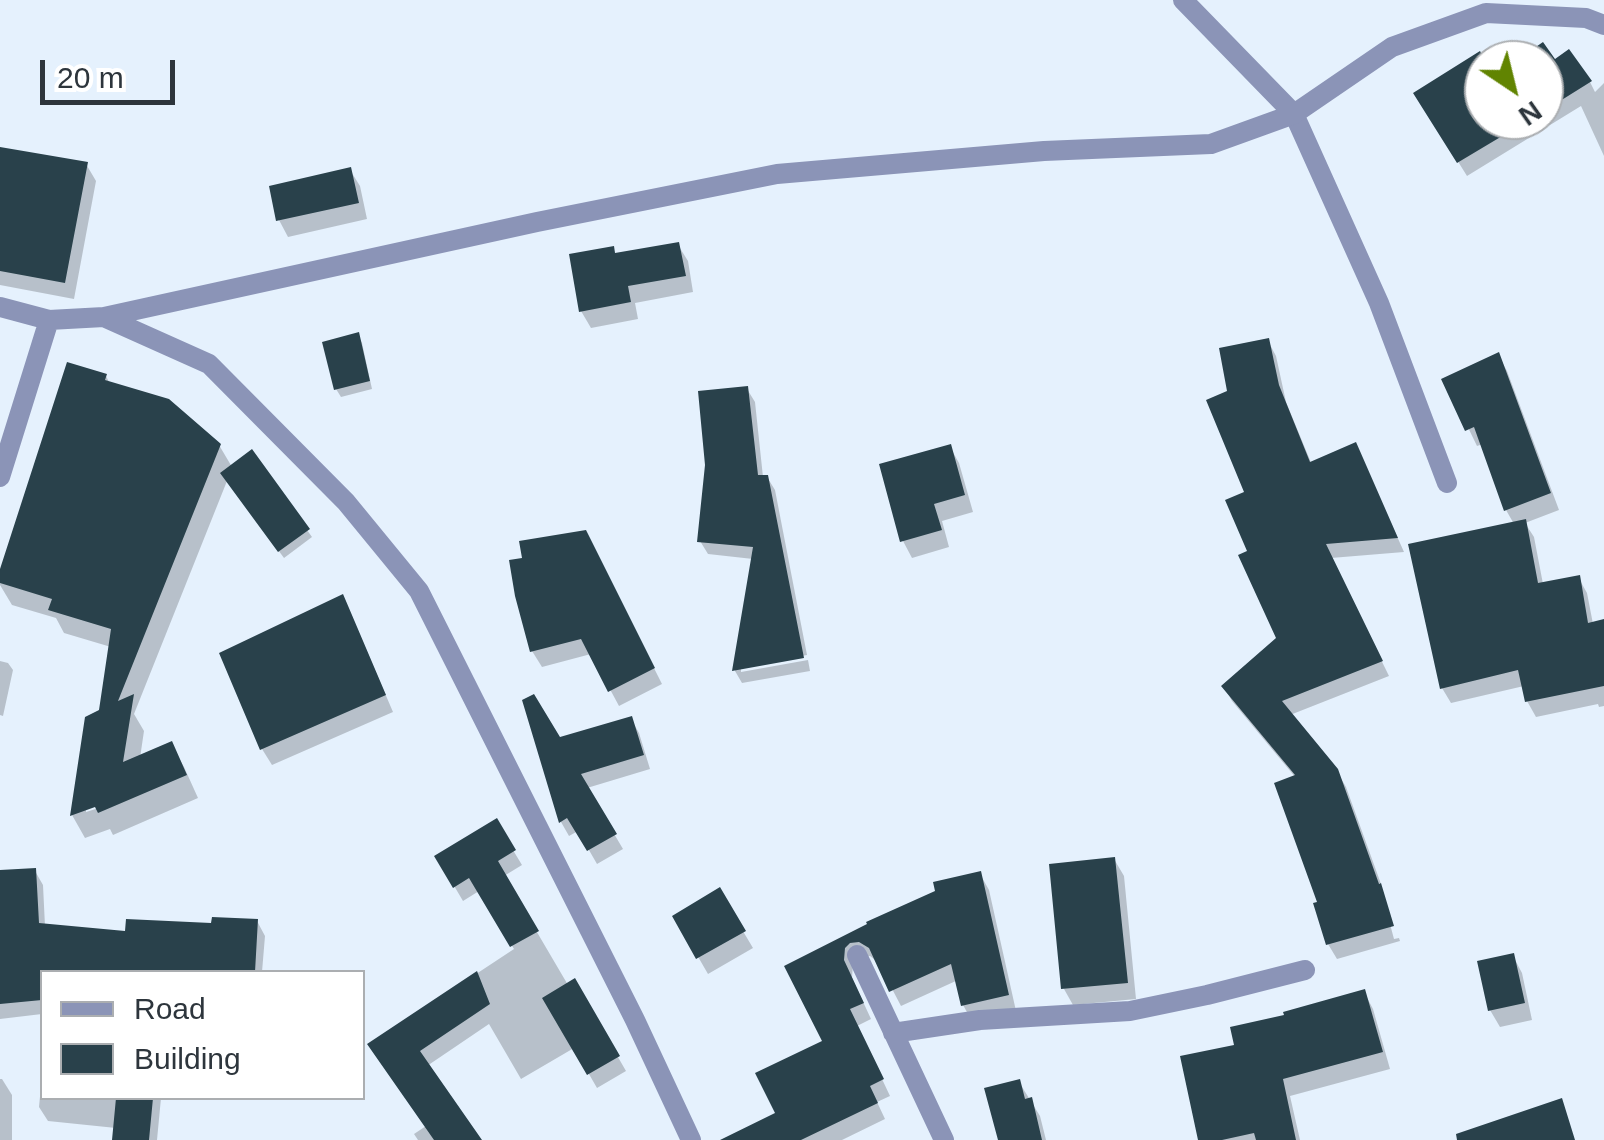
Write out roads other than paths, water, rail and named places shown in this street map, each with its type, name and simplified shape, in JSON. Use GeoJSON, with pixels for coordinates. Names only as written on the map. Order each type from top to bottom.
{"type":"FeatureCollection","features":[{"type":"Feature","properties":{"kind":"street"},"geometry":{"type":"LineString","coordinates":[[1183,0],[1294,114],[1379,303],[1447,483]]}},
{"type":"Feature","properties":{"kind":"street"},"geometry":{"type":"LineString","coordinates":[[0,307],[49,320],[104,317],[777,174],[1044,151],[1211,144],[1294,114],[1392,47],[1486,12],[1586,18],[1604,25]]}},
{"type":"Feature","properties":{"kind":"street"},"geometry":{"type":"LineString","coordinates":[[104,317],[209,364],[346,502],[419,591],[635,1020],[690,1140]]}},
{"type":"Feature","properties":{"kind":"street"},"geometry":{"type":"LineString","coordinates":[[0,478],[49,320]]}},
{"type":"Feature","properties":{"kind":"street"},"geometry":{"type":"LineString","coordinates":[[857,955],[944,1140]]}},
{"type":"Feature","properties":{"kind":"street"},"geometry":{"type":"LineString","coordinates":[[894,1033],[980,1020],[1130,1010],[1305,970]]}}]}
